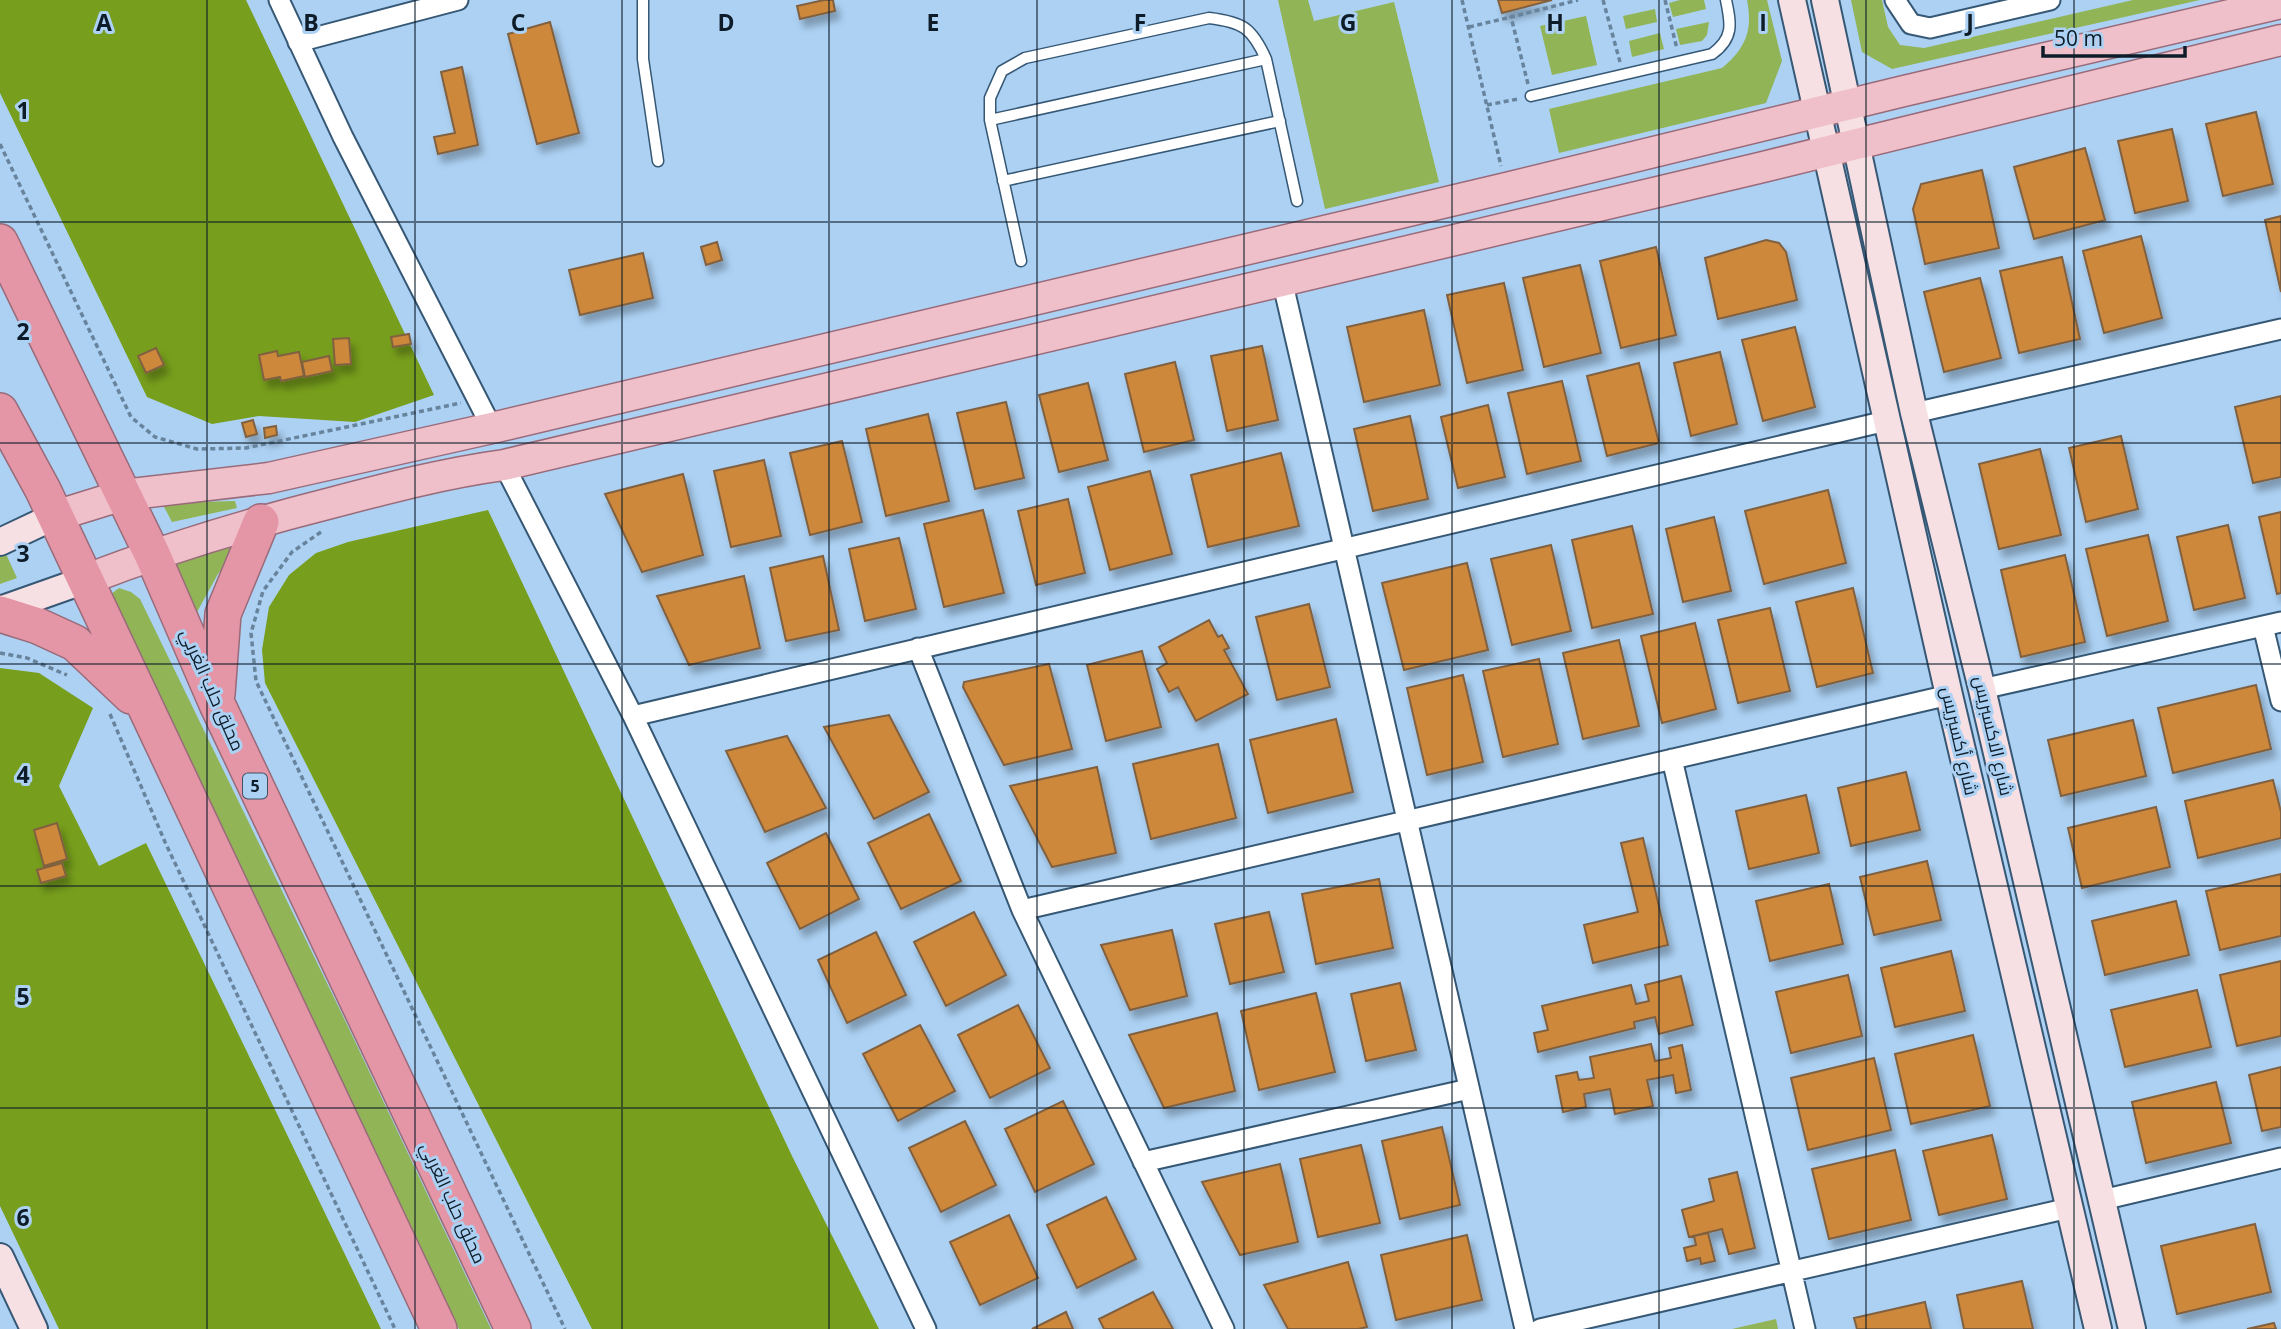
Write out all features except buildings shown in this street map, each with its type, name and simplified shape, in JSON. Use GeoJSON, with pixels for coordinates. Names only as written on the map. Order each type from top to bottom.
{"type":"FeatureCollection","features":[{"type":"Feature","properties":{"kind":"highway","name":"محلق حلب الغربي"},"geometry":{"type":"LineString","coordinates":[[0,242],[152,554],[217,704],[513,1329]]}},
{"type":"Feature","properties":{"kind":"highway"},"geometry":{"type":"LineString","coordinates":[[0,411],[55,516],[439,1329]]}},
{"type":"Feature","properties":{"kind":"highway"},"geometry":{"type":"LineString","coordinates":[[217,704],[223,614],[261,522]]}},
{"type":"Feature","properties":{"kind":"highway"},"geometry":{"type":"LineString","coordinates":[[0,612],[75,643],[146,710]]}},
{"type":"Feature","properties":{"kind":"main road"},"geometry":{"type":"LineString","coordinates":[[55,516],[122,495],[269,478],[492,428],[2281,3]]}},
{"type":"Feature","properties":{"kind":"main road"},"geometry":{"type":"LineString","coordinates":[[85,580],[152,554],[396,485],[504,465],[1828,151],[2281,40]]}},
{"type":"Feature","properties":{"kind":"street"},"geometry":{"type":"LineString","coordinates":[[279,0],[343,137],[492,428]]}},
{"type":"Feature","properties":{"kind":"street"},"geometry":{"type":"LineString","coordinates":[[298,42],[458,0]]}},
{"type":"Feature","properties":{"kind":"street","name":"شارع أكسبريس"},"geometry":{"type":"LineString","coordinates":[[1792,0],[1949,695],[2098,1329]]}},
{"type":"Feature","properties":{"kind":"street","name":"شارع الاكسبريس"},"geometry":{"type":"LineString","coordinates":[[1825,0],[1914,413],[1982,689],[2132,1329]]}},
{"type":"Feature","properties":{"kind":"street"},"geometry":{"type":"LineString","coordinates":[[1895,0],[1911,24],[1930,28],[2050,0]]}},
{"type":"Feature","properties":{"kind":"street"},"geometry":{"type":"LineString","coordinates":[[1282,279],[1525,1329]]}},
{"type":"Feature","properties":{"kind":"street"},"geometry":{"type":"LineString","coordinates":[[1914,413],[2281,329]]}},
{"type":"Feature","properties":{"kind":"street"},"geometry":{"type":"LineString","coordinates":[[633,716],[1886,421]]}},
{"type":"Feature","properties":{"kind":"street"},"geometry":{"type":"LineString","coordinates":[[504,465],[633,716],[926,1329]]}},
{"type":"Feature","properties":{"kind":"street"},"geometry":{"type":"LineString","coordinates":[[0,542],[55,516]]}},
{"type":"Feature","properties":{"kind":"street"},"geometry":{"type":"LineString","coordinates":[[0,612],[85,580]]}},
{"type":"Feature","properties":{"kind":"street"},"geometry":{"type":"LineString","coordinates":[[1982,689],[2272,624],[2281,701]]}},
{"type":"Feature","properties":{"kind":"street"},"geometry":{"type":"LineString","coordinates":[[918,648],[1022,910],[1224,1329]]}},
{"type":"Feature","properties":{"kind":"street"},"geometry":{"type":"LineString","coordinates":[[1022,910],[1949,695]]}},
{"type":"Feature","properties":{"kind":"street"},"geometry":{"type":"LineString","coordinates":[[1672,759],[1805,1329]]}},
{"type":"Feature","properties":{"kind":"street"},"geometry":{"type":"LineString","coordinates":[[1143,1162],[1469,1089]]}},
{"type":"Feature","properties":{"kind":"street"},"geometry":{"type":"LineString","coordinates":[[2102,1200],[2281,1158]]}},
{"type":"Feature","properties":{"kind":"street"},"geometry":{"type":"LineString","coordinates":[[1540,1329],[2069,1208]]}},
{"type":"Feature","properties":{"kind":"street"},"geometry":{"type":"LineString","coordinates":[[0,1257],[24,1326]]}},
{"type":"Feature","properties":{"kind":"lane"},"geometry":{"type":"LineString","coordinates":[[643,0],[643,60],[658,161]]}},
{"type":"Feature","properties":{"kind":"lane"},"geometry":{"type":"LineString","coordinates":[[1531,96],[1712,54],[1724,46],[1730,30],[1726,0]]}},
{"type":"Feature","properties":{"kind":"lane"},"geometry":{"type":"LineString","coordinates":[[1021,261],[990,120],[990,98],[1002,71],[1025,58],[1051,52],[1209,18],[1235,21],[1257,40],[1266,59],[1297,201]]}},
{"type":"Feature","properties":{"kind":"lane"},"geometry":{"type":"LineString","coordinates":[[990,120],[1266,59]]}},
{"type":"Feature","properties":{"kind":"lane"},"geometry":{"type":"LineString","coordinates":[[1003,181],[1280,121]]}},
{"type":"Feature","properties":{"kind":"path"},"geometry":{"type":"LineString","coordinates":[[1462,0],[1506,188]]}},
{"type":"Feature","properties":{"kind":"path"},"geometry":{"type":"LineString","coordinates":[[1468,27],[1578,0]]}},
{"type":"Feature","properties":{"kind":"path"},"geometry":{"type":"LineString","coordinates":[[1603,0],[1623,75]]}},
{"type":"Feature","properties":{"kind":"path"},"geometry":{"type":"LineString","coordinates":[[1665,0],[1681,62]]}},
{"type":"Feature","properties":{"kind":"path"},"geometry":{"type":"LineString","coordinates":[[1487,105],[1531,96],[1511,17]]}},
{"type":"Feature","properties":{"kind":"path"},"geometry":{"type":"LineString","coordinates":[[0,144],[131,417],[155,437],[197,449],[246,448],[478,400]]}},
{"type":"Feature","properties":{"kind":"path"},"geometry":{"type":"LineString","coordinates":[[326,529],[292,551],[263,591],[251,634],[256,681],[565,1329]]}},
{"type":"Feature","properties":{"kind":"path"},"geometry":{"type":"LineString","coordinates":[[0,653],[27,658],[70,676]]}},
{"type":"Feature","properties":{"kind":"path"},"geometry":{"type":"LineString","coordinates":[[106,706],[165,842],[395,1329]]}},
{"type":"Feature","properties":{"kind":"green space"},"geometry":{"type":"Polygon","coordinates":[[[0,0],[246,0],[434,395],[355,422],[259,416],[212,424],[147,397],[0,93],[0,0]]]}},
{"type":"Feature","properties":{"kind":"green space"},"geometry":{"type":"Polygon","coordinates":[[[1278,0],[1308,0],[1314,21],[1394,2],[1439,182],[1325,209],[1278,0]]]}},
{"type":"Feature","properties":{"kind":"green space"},"geometry":{"type":"Polygon","coordinates":[[[1704,0],[1706,9],[1673,17],[1669,3],[1704,0]]]}},
{"type":"Feature","properties":{"kind":"green space"},"geometry":{"type":"Polygon","coordinates":[[[1747,0],[1767,0],[1782,61],[1766,103],[1559,153],[1549,109],[1722,68],[1737,53],[1746,38],[1749,20],[1747,0]]]}},
{"type":"Feature","properties":{"kind":"green space"},"geometry":{"type":"Polygon","coordinates":[[[1851,0],[1882,0],[1888,27],[1900,45],[1924,48],[2133,0],[2200,0],[1892,69],[1862,52],[1851,0]]]}},
{"type":"Feature","properties":{"kind":"green space"},"geometry":{"type":"Polygon","coordinates":[[[1655,9],[1657,22],[1626,29],[1623,16],[1655,9]]]}},
{"type":"Feature","properties":{"kind":"green space"},"geometry":{"type":"Polygon","coordinates":[[[1586,16],[1597,65],[1552,75],[1540,26],[1586,16]]]}},
{"type":"Feature","properties":{"kind":"green space"},"geometry":{"type":"Polygon","coordinates":[[[1709,22],[1707,35],[1702,41],[1680,45],[1676,29],[1709,22]]]}},
{"type":"Feature","properties":{"kind":"green space"},"geometry":{"type":"Polygon","coordinates":[[[1660,33],[1664,49],[1632,57],[1629,41],[1660,33]]]}},
{"type":"Feature","properties":{"kind":"green space"},"geometry":{"type":"Polygon","coordinates":[[[235,501],[237,508],[172,522],[162,503],[235,501]]]}},
{"type":"Feature","properties":{"kind":"green space"},"geometry":{"type":"Polygon","coordinates":[[[488,510],[792,1156],[879,1329],[592,1329],[265,683],[262,650],[269,607],[289,575],[316,553],[348,542],[488,510]]]}},
{"type":"Feature","properties":{"kind":"green space"},"geometry":{"type":"Polygon","coordinates":[[[243,541],[218,574],[197,612],[174,563],[243,541]]]}},
{"type":"Feature","properties":{"kind":"green space"},"geometry":{"type":"Polygon","coordinates":[[[6,554],[17,578],[0,584],[0,557],[6,554]]]}},
{"type":"Feature","properties":{"kind":"green space"},"geometry":{"type":"Polygon","coordinates":[[[119,588],[140,599],[342,1014],[491,1329],[459,1329],[114,610],[111,594],[119,588]]]}},
{"type":"Feature","properties":{"kind":"green space"},"geometry":{"type":"Polygon","coordinates":[[[0,668],[39,673],[93,708],[59,786],[99,866],[146,843],[381,1329],[59,1329],[0,1206],[0,668]]]}},
{"type":"Feature","properties":{"kind":"green space"},"geometry":{"type":"Polygon","coordinates":[[[1776,1319],[1778,1329],[1732,1329],[1776,1319]]]}}]}
